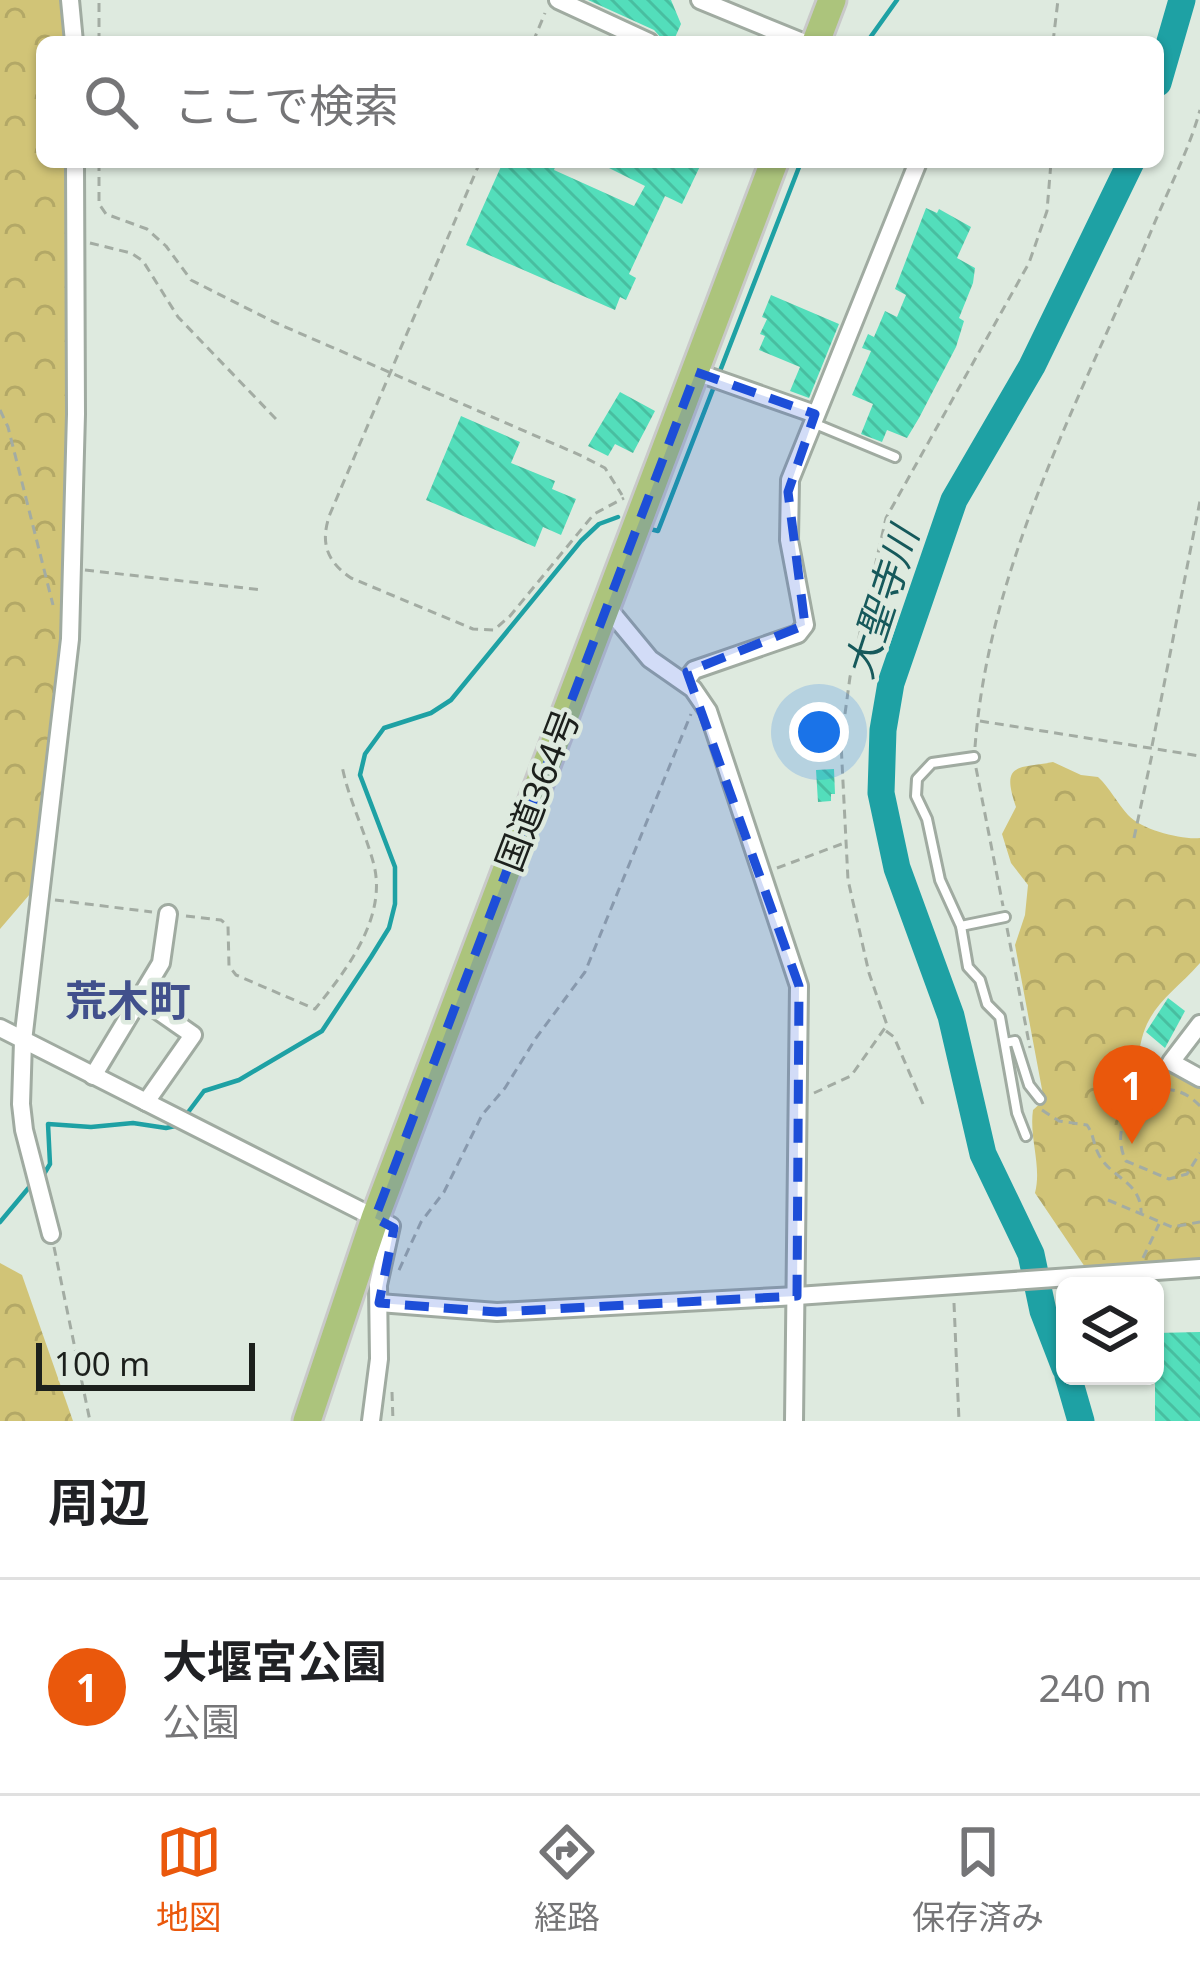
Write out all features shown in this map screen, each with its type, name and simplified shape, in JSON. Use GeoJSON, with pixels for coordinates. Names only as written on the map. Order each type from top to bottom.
{"type":"FeatureCollection","features":[{"type":"Feature","properties":{"kind":"highway"},"geometry":{"type":"LineString","coordinates":[[818,36],[832,0]]}},
{"type":"Feature","properties":{"kind":"highway","name":"国道364号"},"geometry":{"type":"LineString","coordinates":[[307,1421],[375,1217],[772,168]]}},
{"type":"Feature","properties":{"kind":"street"},"geometry":{"type":"LineString","coordinates":[[70,0],[73,36]]}},
{"type":"Feature","properties":{"kind":"street"},"geometry":{"type":"LineString","coordinates":[[554,0],[635,36]]}},
{"type":"Feature","properties":{"kind":"street"},"geometry":{"type":"LineString","coordinates":[[700,0],[787,36]]}},
{"type":"Feature","properties":{"kind":"street"},"geometry":{"type":"LineString","coordinates":[[51,1234],[21,1104],[23,1040],[70,638],[75,168]]}},
{"type":"Feature","properties":{"kind":"street"},"geometry":{"type":"LineString","coordinates":[[685,682],[694,670],[798,634],[806,626],[789,540],[788,491],[915,168]]}},
{"type":"Feature","properties":{"kind":"street"},"geometry":{"type":"LineString","coordinates":[[696,371],[813,418]]}},
{"type":"Feature","properties":{"kind":"street"},"geometry":{"type":"LineString","coordinates":[[607,607],[650,658],[700,697],[800,986],[794,1421]]}},
{"type":"Feature","properties":{"kind":"street"},"geometry":{"type":"LineString","coordinates":[[93,1076],[161,963],[168,914]]}},
{"type":"Feature","properties":{"kind":"street"},"geometry":{"type":"LineString","coordinates":[[140,998],[193,1035],[146,1102]]}},
{"type":"Feature","properties":{"kind":"street"},"geometry":{"type":"LineString","coordinates":[[1200,1024],[1171,1063],[1200,1078]]}},
{"type":"Feature","properties":{"kind":"street"},"geometry":{"type":"LineString","coordinates":[[0,1028],[391,1226],[379,1271],[384,1303],[376,1334],[380,1359],[371,1421]]}},
{"type":"Feature","properties":{"kind":"street"},"geometry":{"type":"LineString","coordinates":[[384,1303],[496,1312],[1200,1268]]}},
{"type":"Feature","properties":{"kind":"lane"},"geometry":{"type":"LineString","coordinates":[[813,418],[895,457]]}},
{"type":"Feature","properties":{"kind":"lane"},"geometry":{"type":"LineString","coordinates":[[974,757],[932,763],[922,770],[915,787],[940,880],[961,926],[968,967],[980,980],[987,1004],[1000,1017],[1017,1113],[1026,1136]]}},
{"type":"Feature","properties":{"kind":"lane"},"geometry":{"type":"LineString","coordinates":[[961,926],[1005,916]]}},
{"type":"Feature","properties":{"kind":"lane"},"geometry":{"type":"LineString","coordinates":[[1005,1043],[1016,1041],[1029,1085],[1040,1099]]}},
{"type":"Feature","properties":{"kind":"path"},"geometry":{"type":"LineString","coordinates":[[99,0],[99,36]]}},
{"type":"Feature","properties":{"kind":"path"},"geometry":{"type":"LineString","coordinates":[[536,36],[554,0]]}},
{"type":"Feature","properties":{"kind":"path"},"geometry":{"type":"LineString","coordinates":[[1054,36],[1058,0]]}},
{"type":"Feature","properties":{"kind":"path"},"geometry":{"type":"LineString","coordinates":[[1030,1048],[974,757],[992,638],[1033,504],[1200,110]]}},
{"type":"Feature","properties":{"kind":"path"},"geometry":{"type":"LineString","coordinates":[[99,168],[99,204],[106,214],[146,229],[166,246],[191,280],[390,373],[605,468],[623,498],[594,514],[511,616],[494,630],[473,629],[351,578],[338,569],[323,539],[330,514],[390,373],[477,168]]}},
{"type":"Feature","properties":{"kind":"path"},"geometry":{"type":"LineString","coordinates":[[800,1096],[851,1076],[887,1025],[853,910],[841,743],[850,677],[883,529],[914,464],[1029,263],[1047,212],[1051,168]]}},
{"type":"Feature","properties":{"kind":"path"},"geometry":{"type":"LineString","coordinates":[[76,242],[112,246],[143,261],[178,317],[276,419]]}},
{"type":"Feature","properties":{"kind":"path"},"geometry":{"type":"LineString","coordinates":[[0,410],[44,580],[70,638]]}},
{"type":"Feature","properties":{"kind":"path"},"geometry":{"type":"LineString","coordinates":[[1134,838],[1200,500]]}},
{"type":"Feature","properties":{"kind":"path"},"geometry":{"type":"LineString","coordinates":[[71,568],[262,590]]}},
{"type":"Feature","properties":{"kind":"path"},"geometry":{"type":"LineString","coordinates":[[384,1303],[412,1239],[444,1192],[482,1114],[585,972],[700,697]]}},
{"type":"Feature","properties":{"kind":"path"},"geometry":{"type":"LineString","coordinates":[[978,721],[1200,756]]}},
{"type":"Feature","properties":{"kind":"path"},"geometry":{"type":"LineString","coordinates":[[41,898],[221,920],[228,926],[229,966],[236,975],[315,1010],[359,943],[376,904],[374,864],[347,794],[342,766]]}},
{"type":"Feature","properties":{"kind":"path"},"geometry":{"type":"LineString","coordinates":[[764,872],[848,842]]}},
{"type":"Feature","properties":{"kind":"path"},"geometry":{"type":"LineString","coordinates":[[885,1030],[894,1037],[923,1105]]}},
{"type":"Feature","properties":{"kind":"path"},"geometry":{"type":"LineString","coordinates":[[1200,1106],[1176,1091],[1155,1089],[1135,1102],[1119,1139],[1126,1161],[1169,1179],[1186,1174],[1200,1154]]}},
{"type":"Feature","properties":{"kind":"path"},"geometry":{"type":"LineString","coordinates":[[1040,1099],[1042,1111],[1050,1118],[1087,1125],[1100,1158],[1141,1198],[1141,1215]]}},
{"type":"Feature","properties":{"kind":"path"},"geometry":{"type":"LineString","coordinates":[[1108,1200],[1172,1226],[1200,1222]]}},
{"type":"Feature","properties":{"kind":"path"},"geometry":{"type":"LineString","coordinates":[[1139,1272],[1160,1222]]}},
{"type":"Feature","properties":{"kind":"path"},"geometry":{"type":"LineString","coordinates":[[51,1234],[90,1421]]}},
{"type":"Feature","properties":{"kind":"path"},"geometry":{"type":"LineString","coordinates":[[953,1303],[958,1421]]}},
{"type":"Feature","properties":{"kind":"path"},"geometry":{"type":"LineString","coordinates":[[392,1388],[393,1421]]}},
{"type":"Feature","properties":{"kind":"highlighted area"},"geometry":{"type":"Polygon","coordinates":[[[696,372],[815,414],[788,492],[805,625],[687,672],[799,986],[797,1296],[497,1312],[379,1303],[394,1228],[375,1218],[696,372]]]}},
{"type":"Feature","properties":{"kind":"green space"},"geometry":{"type":"Polygon","coordinates":[[[0,0],[62,0],[65,36],[36,36],[36,168],[68,168],[71,204],[61,648],[36,887],[0,929],[0,0]]]}},
{"type":"Feature","properties":{"kind":"green space"},"geometry":{"type":"Polygon","coordinates":[[[1053,762],[1098,777],[1128,815],[1143,825],[1173,836],[1200,838],[1200,963],[1153,1013],[1139,1055],[1200,1087],[1200,1260],[1085,1267],[1035,1193],[1033,1110],[1044,1100],[1015,945],[1028,885],[1011,863],[1002,834],[1016,807],[1012,774],[1022,767],[1053,762]]]}},
{"type":"Feature","properties":{"kind":"green space"},"geometry":{"type":"Polygon","coordinates":[[[0,1263],[22,1275],[73,1421],[0,1421],[0,1263]]]}},
{"type":"Feature","properties":{"kind":"building"},"geometry":{"type":"Polygon","coordinates":[[[588,0],[671,0],[681,24],[676,36],[660,36],[588,0]]]}},
{"type":"Feature","properties":{"kind":"building"},"geometry":{"type":"Polygon","coordinates":[[[500,168],[555,168],[634,206],[645,186],[609,168],[699,168],[682,204],[665,196],[629,274],[636,278],[626,300],[620,297],[615,310],[466,245],[500,168]]]}},
{"type":"Feature","properties":{"kind":"building"},"geometry":{"type":"Polygon","coordinates":[[[926,208],[937,213],[939,209],[971,227],[957,258],[975,268],[973,283],[959,318],[964,321],[956,347],[919,418],[907,438],[887,430],[882,442],[861,434],[873,404],[852,395],[871,351],[862,348],[868,334],[874,337],[885,311],[897,317],[906,295],[895,289],[926,208]]]}},
{"type":"Feature","properties":{"kind":"building"},"geometry":{"type":"Polygon","coordinates":[[[771,295],[839,324],[809,398],[790,391],[800,367],[759,350],[767,319],[762,317],[771,295]]]}},
{"type":"Feature","properties":{"kind":"building"},"geometry":{"type":"Polygon","coordinates":[[[620,392],[655,411],[633,453],[615,444],[608,456],[588,446],[620,392]]]}},
{"type":"Feature","properties":{"kind":"building"},"geometry":{"type":"Polygon","coordinates":[[[461,416],[520,442],[511,463],[555,481],[552,489],[576,499],[561,535],[543,527],[535,547],[426,500],[461,416]]]}},
{"type":"Feature","properties":{"kind":"building"},"geometry":{"type":"Polygon","coordinates":[[[834,769],[835,794],[831,801],[818,802],[816,770],[834,769]]]}},
{"type":"Feature","properties":{"kind":"building"},"geometry":{"type":"Polygon","coordinates":[[[1168,998],[1185,1011],[1165,1048],[1146,1032],[1168,998]]]}},
{"type":"Feature","properties":{"kind":"building"},"geometry":{"type":"Polygon","coordinates":[[[1200,1332],[1200,1421],[1155,1421],[1155,1385],[1164,1385],[1164,1333],[1200,1332]]]}},
{"type":"Feature","properties":{"kind":"waterway"},"geometry":{"type":"LineString","coordinates":[[871,36],[897,0]]}},
{"type":"Feature","properties":{"kind":"waterway","name":"大聖寺川"},"geometry":{"type":"LineString","coordinates":[[1164,62],[1182,0]]}},
{"type":"Feature","properties":{"kind":"waterway"},"geometry":{"type":"LineString","coordinates":[[650,529],[658,531],[799,168]]}},
{"type":"Feature","properties":{"kind":"waterway","name":"大聖寺川"},"geometry":{"type":"LineString","coordinates":[[1056,1345],[1031,1254],[983,1154],[951,1016],[897,868],[881,793],[883,730],[891,683],[954,500],[1032,366],[1128,168]]}},
{"type":"Feature","properties":{"kind":"waterway"},"geometry":{"type":"LineString","coordinates":[[186,1115],[204,1091],[239,1080],[322,1031],[389,928],[395,904],[395,867],[360,775],[365,754],[384,728],[431,713],[451,700],[581,541],[599,524],[618,517]]}},
{"type":"Feature","properties":{"kind":"waterway"},"geometry":{"type":"LineString","coordinates":[[41,1179],[50,1164],[48,1124],[180,1125]]}},
{"type":"Feature","properties":{"kind":"waterway"},"geometry":{"type":"LineString","coordinates":[[0,1222],[31,1185]]}},
{"type":"Feature","properties":{"kind":"waterway","name":"大聖寺川"},"geometry":{"type":"LineString","coordinates":[[1071,1385],[1081,1421]]}},
{"type":"Feature","properties":{"kind":"place","name":"大堰宮公園"},"geometry":{"type":"Point","coordinates":[1132,1144]}},
{"type":"Feature","properties":{"kind":"district","name":"荒木町"},"geometry":{"type":"Point","coordinates":[128,999]}}]}
